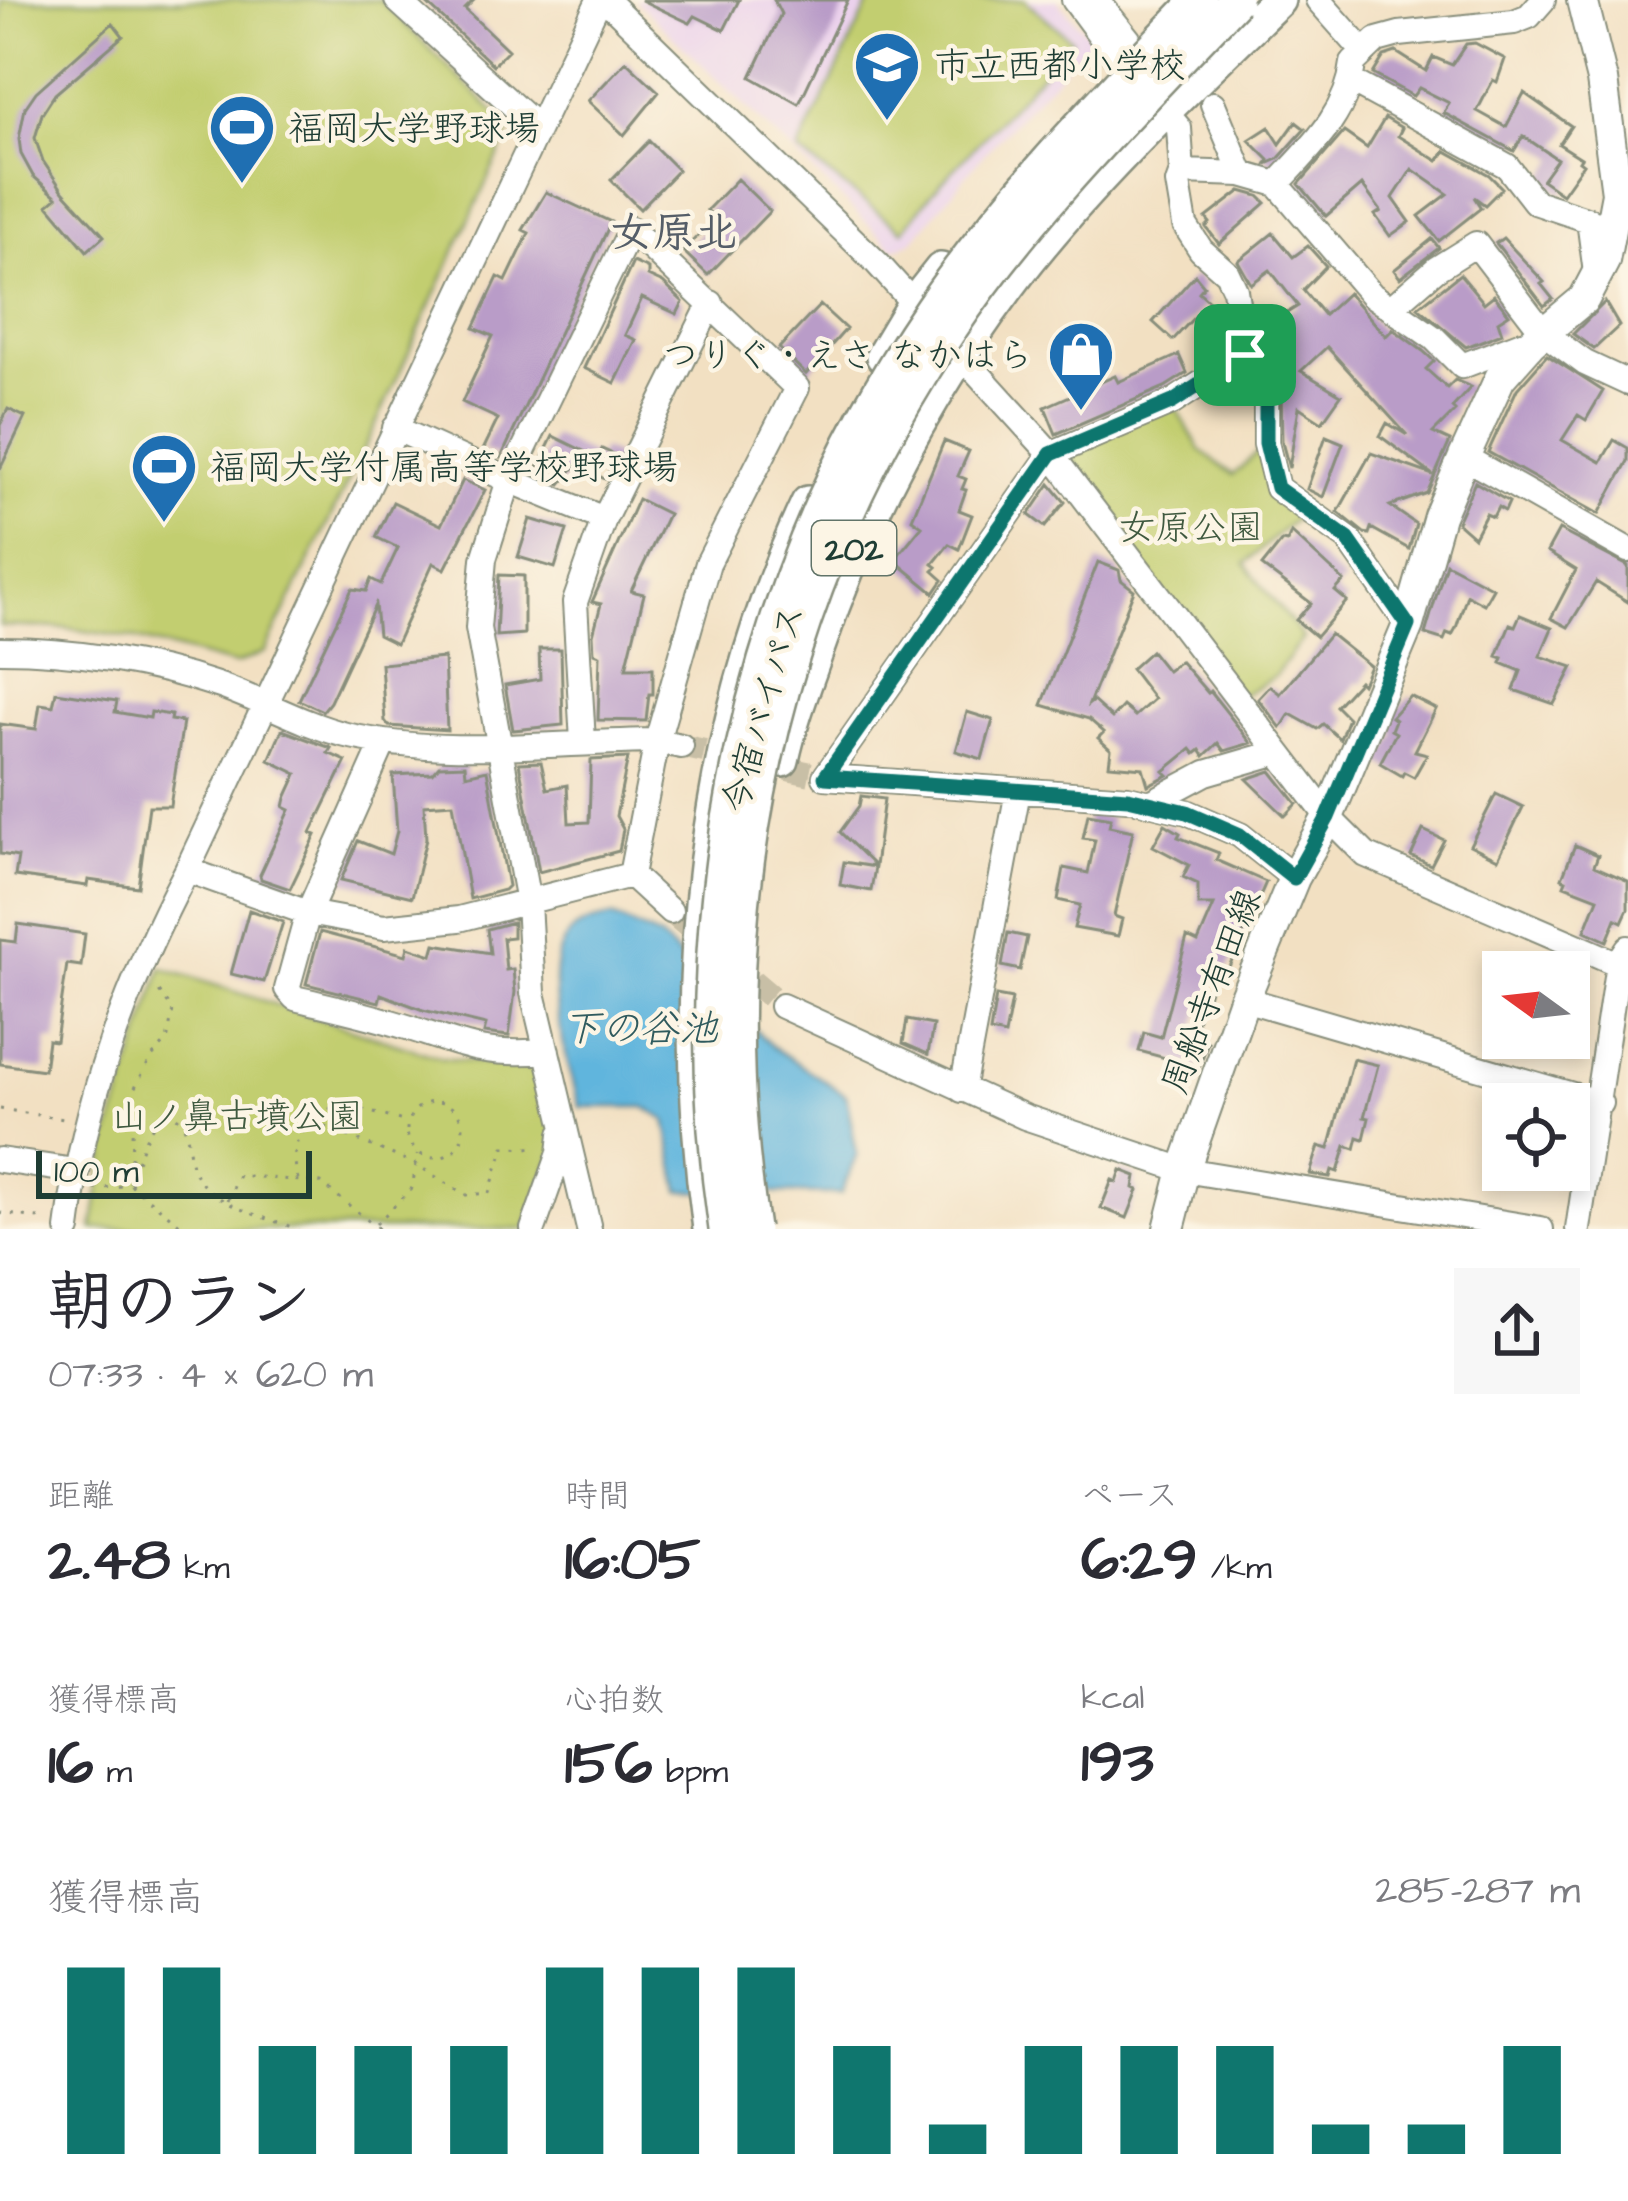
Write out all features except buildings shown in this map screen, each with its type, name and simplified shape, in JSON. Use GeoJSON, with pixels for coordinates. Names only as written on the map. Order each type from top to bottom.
{"type":"FeatureCollection","features":[{"type":"Feature","properties":{"kind":"highway","name":"今宿バイパス"},"geometry":{"type":"LineString","coordinates":[[710,1229],[697,1057],[697,971],[716,796],[731,728],[784,554],[854,405],[918,308],[1027,161],[1124,51],[1180,0]]}},
{"type":"Feature","properties":{"kind":"highway"},"geometry":{"type":"LineString","coordinates":[[726,1229],[712,1097],[714,937],[730,802],[786,596],[854,441],[931,310],[1025,186],[1199,0]]}},
{"type":"Feature","properties":{"kind":"highway"},"geometry":{"type":"LineString","coordinates":[[752,1229],[736,1100],[737,944],[765,761],[809,603],[876,454],[951,327],[1045,205],[1235,0]]}},
{"type":"Feature","properties":{"kind":"highway","name":"今宿バイパス"},"geometry":{"type":"LineString","coordinates":[[766,1229],[752,1124],[748,981],[765,840],[786,741],[861,530],[899,456],[1008,286],[1064,219],[1278,0]]}},
{"type":"Feature","properties":{"kind":"main road","name":"周船寺有田線"},"geometry":{"type":"LineString","coordinates":[[1169,1229],[1184,1170],[1244,999],[1294,878],[1328,817],[1408,625],[1439,516],[1464,457],[1500,379],[1535,340],[1584,299],[1604,261],[1617,193],[1602,80],[1582,0]]}},
{"type":"Feature","properties":{"kind":"street"},"geometry":{"type":"LineString","coordinates":[[398,0],[538,128]]}},
{"type":"Feature","properties":{"kind":"street"},"geometry":{"type":"LineString","coordinates":[[58,1224],[84,1180],[109,1040],[145,949],[603,0],[877,263],[1051,454],[1328,817],[1366,856],[1625,960],[1578,1229]]}},
{"type":"Feature","properties":{"kind":"street"},"geometry":{"type":"LineString","coordinates":[[1074,0],[1124,51]]}},
{"type":"Feature","properties":{"kind":"street"},"geometry":{"type":"LineString","coordinates":[[1097,0],[1124,51]]}},
{"type":"Feature","properties":{"kind":"street"},"geometry":{"type":"LineString","coordinates":[[1318,0],[1364,52]]}},
{"type":"Feature","properties":{"kind":"street"},"geometry":{"type":"LineString","coordinates":[[1277,184],[1336,117],[1351,81],[1352,63],[1377,40],[1514,22],[1529,16],[1543,0]]}},
{"type":"Feature","properties":{"kind":"street"},"geometry":{"type":"LineString","coordinates":[[1351,81],[1507,166],[1535,202],[1589,220],[1597,275]]}},
{"type":"Feature","properties":{"kind":"street"},"geometry":{"type":"LineString","coordinates":[[1213,104],[1242,174]]}},
{"type":"Feature","properties":{"kind":"street"},"geometry":{"type":"LineString","coordinates":[[1166,113],[1179,128],[1182,172],[1178,183],[1185,225],[1201,250],[1227,273],[1235,290],[1245,355],[1266,393],[1266,443],[1277,488],[1348,539],[1408,625]]}},
{"type":"Feature","properties":{"kind":"street"},"geometry":{"type":"LineString","coordinates":[[1182,172],[1242,174],[1277,184],[1372,295],[1462,366],[1535,340]]}},
{"type":"Feature","properties":{"kind":"street"},"geometry":{"type":"LineString","coordinates":[[589,1229],[533,994],[528,902],[478,628],[484,559],[509,480],[631,229],[797,388],[708,563],[669,743],[631,875]]}},
{"type":"Feature","properties":{"kind":"street"},"geometry":{"type":"LineString","coordinates":[[1392,307],[1436,269],[1476,244],[1535,340],[1628,382]]}},
{"type":"Feature","properties":{"kind":"street"},"geometry":{"type":"LineString","coordinates":[[583,742],[575,602],[604,519],[711,303]]}},
{"type":"Feature","properties":{"kind":"street"},"geometry":{"type":"LineString","coordinates":[[1245,355],[1173,402],[1051,454],[825,777],[1150,803],[1187,812],[1240,835],[1294,878]]}},
{"type":"Feature","properties":{"kind":"street"},"geometry":{"type":"LineString","coordinates":[[395,428],[604,519]]}},
{"type":"Feature","properties":{"kind":"street"},"geometry":{"type":"LineString","coordinates":[[1464,457],[1628,550]]}},
{"type":"Feature","properties":{"kind":"street"},"geometry":{"type":"LineString","coordinates":[[0,650],[56,652],[131,664],[219,686],[342,734],[405,746],[669,743]]}},
{"type":"Feature","properties":{"kind":"street"},"geometry":{"type":"LineString","coordinates":[[384,742],[308,913],[286,989],[295,998],[406,1027],[452,1045],[502,1054],[547,1051]]}},
{"type":"Feature","properties":{"kind":"street"},"geometry":{"type":"LineString","coordinates":[[1150,803],[1206,773],[1278,752]]}},
{"type":"Feature","properties":{"kind":"street"},"geometry":{"type":"LineString","coordinates":[[962,1090],[1018,791]]}},
{"type":"Feature","properties":{"kind":"street"},"geometry":{"type":"LineString","coordinates":[[187,870],[308,913],[384,927],[459,920],[631,875]]}},
{"type":"Feature","properties":{"kind":"street"},"geometry":{"type":"LineString","coordinates":[[631,875],[670,911]]}},
{"type":"Feature","properties":{"kind":"street"},"geometry":{"type":"LineString","coordinates":[[1244,999],[1600,1102]]}},
{"type":"Feature","properties":{"kind":"street"},"geometry":{"type":"LineString","coordinates":[[782,1006],[1025,1117],[1184,1170],[1541,1229]]}},
{"type":"Feature","properties":{"kind":"street"},"geometry":{"type":"LineString","coordinates":[[533,1229],[560,1153],[564,1125]]}},
{"type":"Feature","properties":{"kind":"street"},"geometry":{"type":"LineString","coordinates":[[0,1160],[84,1180]]}},
{"type":"Feature","properties":{"kind":"path"},"geometry":{"type":"LineString","coordinates":[[131,1185],[134,1089],[167,1041],[173,1010],[152,981]]}},
{"type":"Feature","properties":{"kind":"path"},"geometry":{"type":"LineString","coordinates":[[447,1102],[463,1120],[461,1144],[442,1159],[418,1154],[406,1134],[407,1122],[422,1103],[447,1102]]}},
{"type":"Feature","properties":{"kind":"path"},"geometry":{"type":"LineString","coordinates":[[298,1181],[292,1158],[296,1137],[337,1103],[407,1122]]}},
{"type":"Feature","properties":{"kind":"path"},"geometry":{"type":"LineString","coordinates":[[0,1109],[64,1120]]}},
{"type":"Feature","properties":{"kind":"path"},"geometry":{"type":"LineString","coordinates":[[131,1185],[140,1148],[164,1112],[179,1116],[186,1124],[188,1160],[200,1183],[226,1204],[298,1229]]}},
{"type":"Feature","properties":{"kind":"path"},"geometry":{"type":"LineString","coordinates":[[314,1122],[415,1164],[466,1195],[489,1193],[504,1147],[525,1145],[560,1153]]}},
{"type":"Feature","properties":{"kind":"path"},"geometry":{"type":"LineString","coordinates":[[226,1204],[239,1174],[321,1184],[377,1227],[412,1188],[418,1154]]}},
{"type":"Feature","properties":{"kind":"path"},"geometry":{"type":"LineString","coordinates":[[84,1180],[131,1185],[186,1229]]}},
{"type":"Feature","properties":{"kind":"path"},"geometry":{"type":"LineString","coordinates":[[0,1213],[58,1224]]}},
{"type":"Feature","properties":{"kind":"path"},"geometry":{"type":"LineString","coordinates":[[257,1229],[260,1216]]}},
{"type":"Feature","properties":{"kind":"shaded area","name":"市立西都小学校"},"geometry":{"type":"Polygon","coordinates":[[[635,0],[1057,0],[1092,39],[983,155],[913,241],[894,249],[635,0]]]}},
{"type":"Feature","properties":{"kind":"green space"},"geometry":{"type":"Polygon","coordinates":[[[1,0],[380,0],[511,128],[265,652],[235,665],[132,638],[64,628],[0,626],[1,0]]]}},
{"type":"Feature","properties":{"kind":"green space"},"geometry":{"type":"Polygon","coordinates":[[[871,0],[1025,0],[1072,40],[903,231],[798,151],[871,0]]]}},
{"type":"Feature","properties":{"kind":"green space","name":"女原公園"},"geometry":{"type":"Polygon","coordinates":[[[1173,402],[1200,450],[1233,475],[1266,444],[1277,488],[1305,509],[1245,564],[1303,638],[1275,676],[1237,698],[1051,454],[1173,402]]]}},
{"type":"Feature","properties":{"kind":"green space","name":"山ノ鼻古墳公園"},"geometry":{"type":"Polygon","coordinates":[[[162,968],[441,1058],[544,1070],[561,1133],[526,1229],[93,1229],[108,1139],[162,968]]]}},
{"type":"Feature","properties":{"kind":"water","name":"下の谷池"},"geometry":{"type":"Polygon","coordinates":[[[612,917],[659,937],[773,1047],[846,1095],[857,1154],[841,1194],[680,1191],[666,1120],[644,1107],[580,1107],[558,1018],[556,970],[570,934],[584,924],[612,917]]]}},
{"type":"Feature","properties":{"kind":"tunnel"},"geometry":{"type":"LineString","coordinates":[[681,746],[825,777]]}},
{"type":"Feature","properties":{"kind":"tunnel"},"geometry":{"type":"LineString","coordinates":[[670,911],[782,1006]]}},
{"type":"Feature","properties":{"kind":"place","name":"市立西都小学校"},"geometry":{"type":"Point","coordinates":[887,123]}},
{"type":"Feature","properties":{"kind":"place","name":"福岡大学野球場"},"geometry":{"type":"Point","coordinates":[242,186]}},
{"type":"Feature","properties":{"kind":"place","name":"つりぐ・えさ なかはら"},"geometry":{"type":"Point","coordinates":[1081,413]}},
{"type":"Feature","properties":{"kind":"place","name":"福岡大学付属高等学校野球場"},"geometry":{"type":"Point","coordinates":[164,525]}},
{"type":"Feature","properties":{"kind":"district","name":"女原北"},"geometry":{"type":"Point","coordinates":[674,231]}},
{"type":"Feature","properties":{"kind":"route"},"geometry":{"type":"LineString","coordinates":[[1245,355],[1266,393],[1266,443],[1277,488],[1348,539],[1408,625],[1328,817],[1294,878],[1240,835],[1187,812],[1128,798],[825,777],[1051,454],[1173,402],[1245,355]]}}]}
